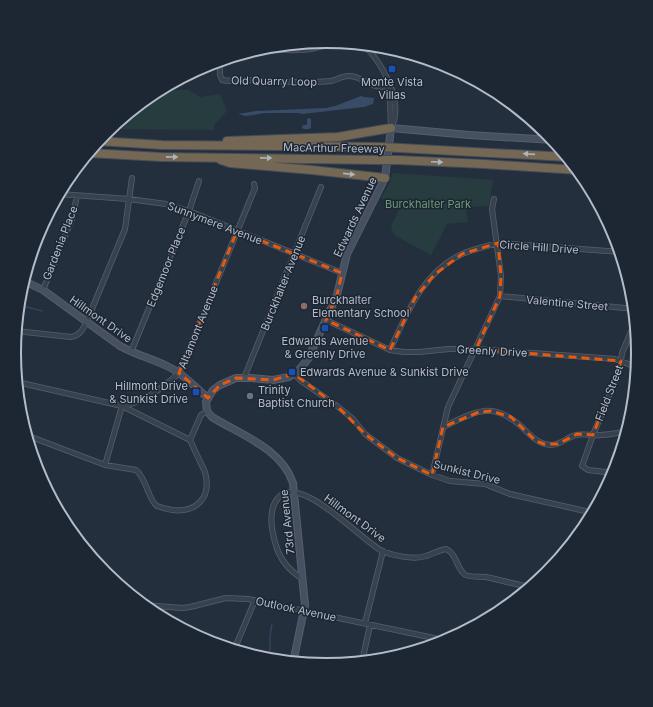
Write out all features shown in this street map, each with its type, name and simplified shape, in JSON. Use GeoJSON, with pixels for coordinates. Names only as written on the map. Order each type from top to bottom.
{"type":"FeatureCollection","features":[{"type":"Feature","properties":{"kind":"highway"},"geometry":{"type":"LineString","coordinates":[[162,145],[247,139],[327,138],[350,136],[391,128]]}},
{"type":"Feature","properties":{"kind":"highway","name":"MacArthur Freeway"},"geometry":{"type":"LineString","coordinates":[[106,142],[162,145],[380,147],[560,157]]}},
{"type":"Feature","properties":{"kind":"highway","name":"MacArthur Freeway"},"geometry":{"type":"LineString","coordinates":[[96,153],[133,156],[398,160],[570,169]]}},
{"type":"Feature","properties":{"kind":"highway"},"geometry":{"type":"LineString","coordinates":[[92,158],[133,156]]}},
{"type":"Feature","properties":{"kind":"highway"},"geometry":{"type":"LineString","coordinates":[[212,157],[230,163],[385,178]]}},
{"type":"Feature","properties":{"kind":"main road"},"geometry":{"type":"LineString","coordinates":[[391,128],[545,139]]}},
{"type":"Feature","properties":{"kind":"main road","name":"Edwards Avenue"},"geometry":{"type":"LineString","coordinates":[[294,374],[308,359],[339,290],[347,254],[385,178],[391,128]]}},
{"type":"Feature","properties":{"kind":"main road","name":"Hillmont Drive"},"geometry":{"type":"LineString","coordinates":[[29,283],[43,290],[114,342],[131,352],[162,363],[179,373],[208,398]]}},
{"type":"Feature","properties":{"kind":"main road"},"geometry":{"type":"LineString","coordinates":[[207,411],[206,406],[208,398],[220,384],[227,381],[244,378],[273,380],[282,379],[294,374]]}},
{"type":"Feature","properties":{"kind":"main road","name":"73rd Avenue"},"geometry":{"type":"LineString","coordinates":[[207,411],[212,417],[259,444],[280,460],[290,476],[294,492],[303,580],[304,610],[294,657]]}},
{"type":"Feature","properties":{"kind":"street"},"geometry":{"type":"LineString","coordinates":[[291,51],[309,49]]}},
{"type":"Feature","properties":{"kind":"street"},"geometry":{"type":"LineString","coordinates":[[369,51],[380,65],[392,92],[390,96],[391,128]]}},
{"type":"Feature","properties":{"kind":"street","name":"Old Quarry Loop"},"geometry":{"type":"LineString","coordinates":[[220,67],[220,75],[222,80],[226,81],[250,80],[304,83],[333,80],[350,75],[377,87],[389,85]]}},
{"type":"Feature","properties":{"kind":"street"},"geometry":{"type":"LineString","coordinates":[[22,332],[71,338],[78,334],[87,321],[124,229],[132,178]]}},
{"type":"Feature","properties":{"kind":"street","name":"Edgemoor Place"},"geometry":{"type":"LineString","coordinates":[[131,352],[189,211],[199,181]]}},
{"type":"Feature","properties":{"kind":"street","name":"Altamont Avenue"},"geometry":{"type":"LineString","coordinates":[[122,406],[135,403],[156,392],[179,373],[255,188],[254,184]]}},
{"type":"Feature","properties":{"kind":"street","name":"Burckhalter Avenue"},"geometry":{"type":"LineString","coordinates":[[244,378],[321,188]]}},
{"type":"Feature","properties":{"kind":"street","name":"Sunnymere Avenue"},"geometry":{"type":"LineString","coordinates":[[66,195],[129,199],[166,204],[189,211],[342,273]]}},
{"type":"Feature","properties":{"kind":"street","name":"Gardenia Place"},"geometry":{"type":"LineString","coordinates":[[43,290],[72,219],[77,196]]}},
{"type":"Feature","properties":{"kind":"street"},"geometry":{"type":"LineString","coordinates":[[432,475],[448,407],[500,296],[502,276],[492,209],[494,199]]}},
{"type":"Feature","properties":{"kind":"street","name":"Circle Hill Drive"},"geometry":{"type":"LineString","coordinates":[[390,350],[415,298],[434,275],[462,254],[498,243],[615,252]]}},
{"type":"Feature","properties":{"kind":"street","name":"Valentine Street"},"geometry":{"type":"LineString","coordinates":[[500,296],[628,308]]}},
{"type":"Feature","properties":{"kind":"street","name":"Greenly Drive"},"geometry":{"type":"LineString","coordinates":[[326,320],[390,350],[419,352],[449,349],[476,349],[615,359],[631,365]]}},
{"type":"Feature","properties":{"kind":"street","name":"Field Street"},"geometry":{"type":"LineString","coordinates":[[608,472],[588,470],[582,466],[620,369],[622,353],[631,332]]}},
{"type":"Feature","properties":{"kind":"street","name":"Sunkist Drive"},"geometry":{"type":"LineString","coordinates":[[294,374],[353,419],[365,434],[397,458],[432,475],[450,480],[484,484],[510,494],[588,512]]}},
{"type":"Feature","properties":{"kind":"street"},"geometry":{"type":"LineString","coordinates":[[23,383],[122,406],[190,440],[206,472],[207,485],[205,496],[193,508],[186,510],[174,510],[158,506],[152,499],[145,480],[139,472],[130,468],[105,464],[32,437]]}},
{"type":"Feature","properties":{"kind":"street"},"geometry":{"type":"LineString","coordinates":[[105,464],[122,406]]}},
{"type":"Feature","properties":{"kind":"street"},"geometry":{"type":"LineString","coordinates":[[443,427],[469,415],[491,410],[511,417],[536,441],[544,444],[558,444],[577,434],[608,435],[622,432]]}},
{"type":"Feature","properties":{"kind":"street"},"geometry":{"type":"LineString","coordinates":[[190,440],[201,415],[207,411]]}},
{"type":"Feature","properties":{"kind":"street"},"geometry":{"type":"LineString","coordinates":[[294,492],[284,494],[276,499],[271,521],[275,541],[282,561],[303,580]]}},
{"type":"Feature","properties":{"kind":"street","name":"Hillmont Drive"},"geometry":{"type":"LineString","coordinates":[[294,492],[303,494],[327,508],[383,552],[418,558],[446,549],[453,554],[465,575],[485,577],[525,585]]}},
{"type":"Feature","properties":{"kind":"street"},"geometry":{"type":"LineString","coordinates":[[364,623],[383,552]]}},
{"type":"Feature","properties":{"kind":"street","name":"Outlook Avenue"},"geometry":{"type":"LineString","coordinates":[[154,606],[183,608],[226,598],[255,600],[370,624],[433,640]]}},
{"type":"Feature","properties":{"kind":"street"},"geometry":{"type":"LineString","coordinates":[[236,645],[255,600]]}},
{"type":"Feature","properties":{"kind":"street"},"geometry":{"type":"LineString","coordinates":[[363,656],[370,624]]}},
{"type":"Feature","properties":{"kind":"highlighted area"},"geometry":{"type":"Polygon","coordinates":[[[237,231],[342,273],[337,295],[326,320],[390,350],[415,298],[434,275],[462,254],[498,243],[501,276],[500,296],[476,349],[621,361],[593,435],[577,434],[558,444],[544,444],[536,441],[511,417],[491,411],[479,412],[443,427],[432,475],[397,458],[365,434],[337,406],[294,374],[273,380],[236,378],[220,385],[208,398],[179,373],[237,231]]]}},
{"type":"Feature","properties":{"kind":"green space"},"geometry":{"type":"Polygon","coordinates":[[[172,90],[189,90],[200,97],[220,94],[227,111],[214,125],[214,130],[119,129],[157,99],[172,90]]]}},
{"type":"Feature","properties":{"kind":"green space","name":"Burckhalter Park"},"geometry":{"type":"Polygon","coordinates":[[[393,173],[493,180],[489,206],[466,207],[468,222],[447,224],[431,255],[394,235],[391,226],[400,208],[381,198],[393,173]]]}},
{"type":"Feature","properties":{"kind":"water"},"geometry":{"type":"Polygon","coordinates":[[[361,96],[374,98],[373,104],[364,107],[302,114],[265,113],[246,116],[238,114],[256,111],[326,108],[361,96]]]}},
{"type":"Feature","properties":{"kind":"waterway"},"geometry":{"type":"LineString","coordinates":[[304,127],[309,127],[309,120]]}},
{"type":"Feature","properties":{"kind":"waterway"},"geometry":{"type":"LineString","coordinates":[[25,307],[42,311]]}},
{"type":"Feature","properties":{"kind":"waterway"},"geometry":{"type":"LineString","coordinates":[[270,653],[272,624]]}},
{"type":"Feature","properties":{"kind":"place","name":"Monte Vista Villas"},"geometry":{"type":"Point","coordinates":[392,69]}},
{"type":"Feature","properties":{"kind":"place","name":"Burckhalter Elementary School"},"geometry":{"type":"Point","coordinates":[304,306]}},
{"type":"Feature","properties":{"kind":"place","name":"Edwards Avenue & Greenly Drive"},"geometry":{"type":"Point","coordinates":[325,328]}},
{"type":"Feature","properties":{"kind":"place","name":"Edwards Avenue & Sunkist Drive"},"geometry":{"type":"Point","coordinates":[292,372]}},
{"type":"Feature","properties":{"kind":"place","name":"Hillmont Drive & Sunkist Drive"},"geometry":{"type":"Point","coordinates":[196,392]}},
{"type":"Feature","properties":{"kind":"place","name":"Trinity Baptist Church"},"geometry":{"type":"Point","coordinates":[250,396]}}]}
